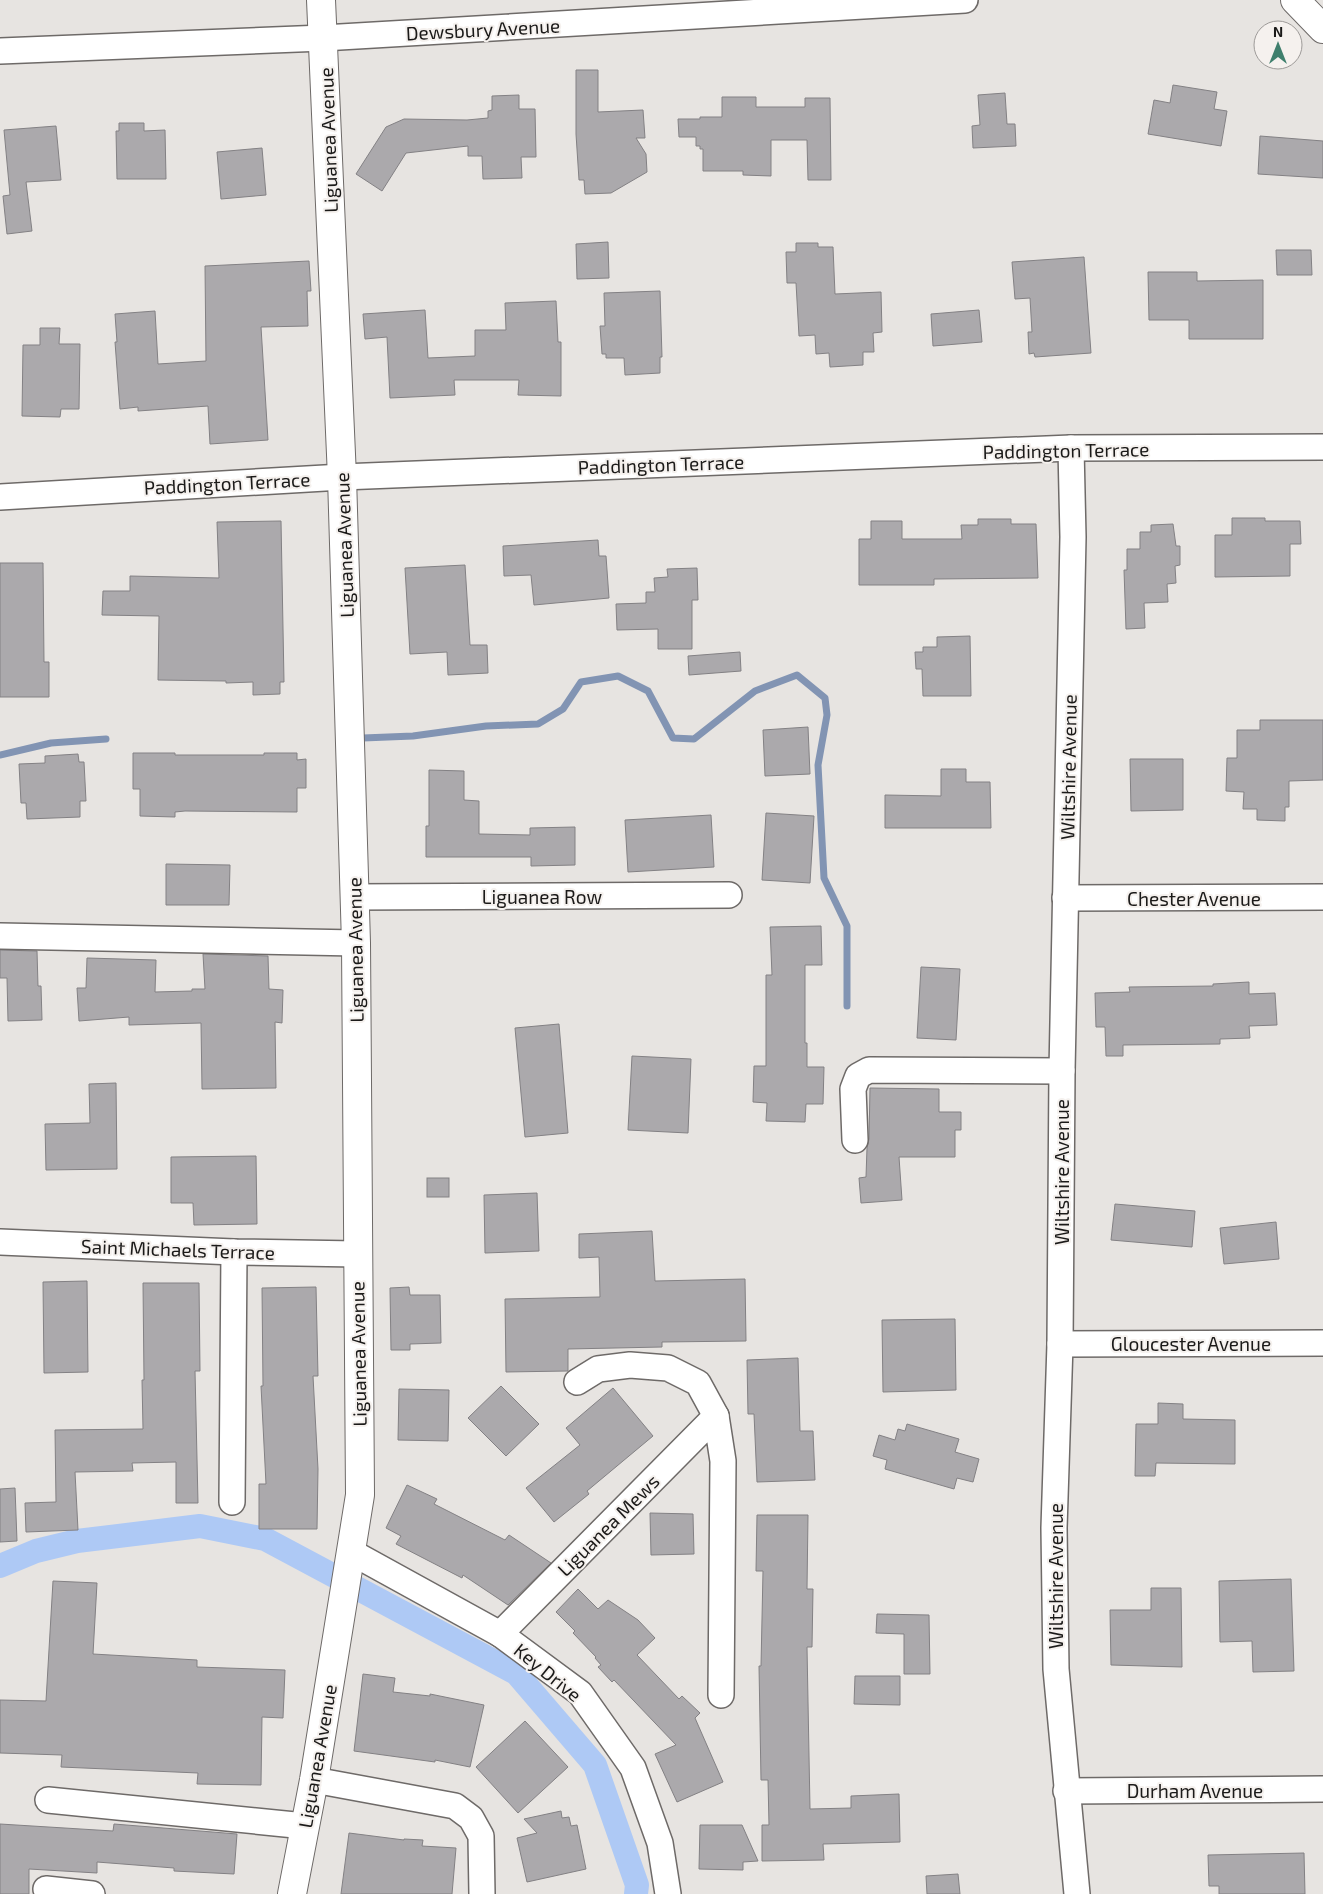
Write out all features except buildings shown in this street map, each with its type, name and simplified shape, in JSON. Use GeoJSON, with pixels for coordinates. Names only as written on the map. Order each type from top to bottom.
{"type":"FeatureCollection","features":[{"type":"Feature","properties":{"kind":"main road","name":"Liguanea Avenue"},"geometry":{"type":"LineString","coordinates":[[292,1894],[314,1780],[360,1496],[356,943],[342,477],[321,0]]}},
{"type":"Feature","properties":{"kind":"main road"},"geometry":{"type":"LineString","coordinates":[[1295,0],[1323,29]]}},
{"type":"Feature","properties":{"kind":"street","name":"Dewsbury Avenue"},"geometry":{"type":"LineString","coordinates":[[0,52],[323,38],[966,0]]}},
{"type":"Feature","properties":{"kind":"street","name":"Paddington Terrace"},"geometry":{"type":"LineString","coordinates":[[0,497],[342,477],[1071,448],[1323,446]]}},
{"type":"Feature","properties":{"kind":"street","name":"Wiltshire Avenue"},"geometry":{"type":"LineString","coordinates":[[1071,448],[1073,537],[1062,1071],[1060,1344],[1054,1566],[1056,1669],[1077,1894]]}},
{"type":"Feature","properties":{"kind":"street","name":"Liguanea Row"},"geometry":{"type":"LineString","coordinates":[[354,897],[730,895]]}},
{"type":"Feature","properties":{"kind":"street","name":"Chester Avenue"},"geometry":{"type":"LineString","coordinates":[[1065,898],[1323,897]]}},
{"type":"Feature","properties":{"kind":"street"},"geometry":{"type":"LineString","coordinates":[[0,936],[356,943]]}},
{"type":"Feature","properties":{"kind":"street"},"geometry":{"type":"LineString","coordinates":[[854,1140],[853,1089],[858,1076],[869,1070],[1062,1071]]}},
{"type":"Feature","properties":{"kind":"street","name":"Saint Michaels Terrace"},"geometry":{"type":"LineString","coordinates":[[0,1242],[234,1252],[357,1254]]}},
{"type":"Feature","properties":{"kind":"street"},"geometry":{"type":"LineString","coordinates":[[232,1502],[234,1252]]}},
{"type":"Feature","properties":{"kind":"street","name":"Gloucester Avenue"},"geometry":{"type":"LineString","coordinates":[[1060,1344],[1323,1343]]}},
{"type":"Feature","properties":{"kind":"street"},"geometry":{"type":"LineString","coordinates":[[576,1382],[598,1369],[630,1365],[668,1368],[698,1383],[716,1416],[724,1461],[721,1695]]}},
{"type":"Feature","properties":{"kind":"street","name":"Liguanea Mews"},"geometry":{"type":"LineString","coordinates":[[500,1634],[716,1416]]}},
{"type":"Feature","properties":{"kind":"street","name":"Key Drive"},"geometry":{"type":"LineString","coordinates":[[350,1557],[500,1634],[580,1693],[633,1768],[660,1843],[668,1894]]}},
{"type":"Feature","properties":{"kind":"street"},"geometry":{"type":"LineString","coordinates":[[314,1780],[455,1806],[471,1818],[481,1836],[482,1894]]}},
{"type":"Feature","properties":{"kind":"street","name":"Durham Avenue"},"geometry":{"type":"LineString","coordinates":[[1066,1791],[1323,1789]]}},
{"type":"Feature","properties":{"kind":"street"},"geometry":{"type":"LineString","coordinates":[[48,1800],[305,1826]]}},
{"type":"Feature","properties":{"kind":"street"},"geometry":{"type":"LineString","coordinates":[[46,1889],[92,1894]]}},
{"type":"Feature","properties":{"kind":"waterway"},"geometry":{"type":"LineString","coordinates":[[363,738],[413,736],[486,726],[538,724],[563,709],[581,682],[618,676],[648,691],[673,738],[694,739],[755,691],[797,675],[825,698],[827,715],[818,765],[824,878],[847,926],[847,1006]]}},
{"type":"Feature","properties":{"kind":"waterway"},"geometry":{"type":"LineString","coordinates":[[0,755],[51,743],[106,739]]}},
{"type":"Feature","properties":{"kind":"waterway"},"geometry":{"type":"LineString","coordinates":[[0,1566],[36,1551],[77,1541],[200,1526],[265,1539],[516,1673],[595,1765],[637,1885],[636,1894]]}}]}
